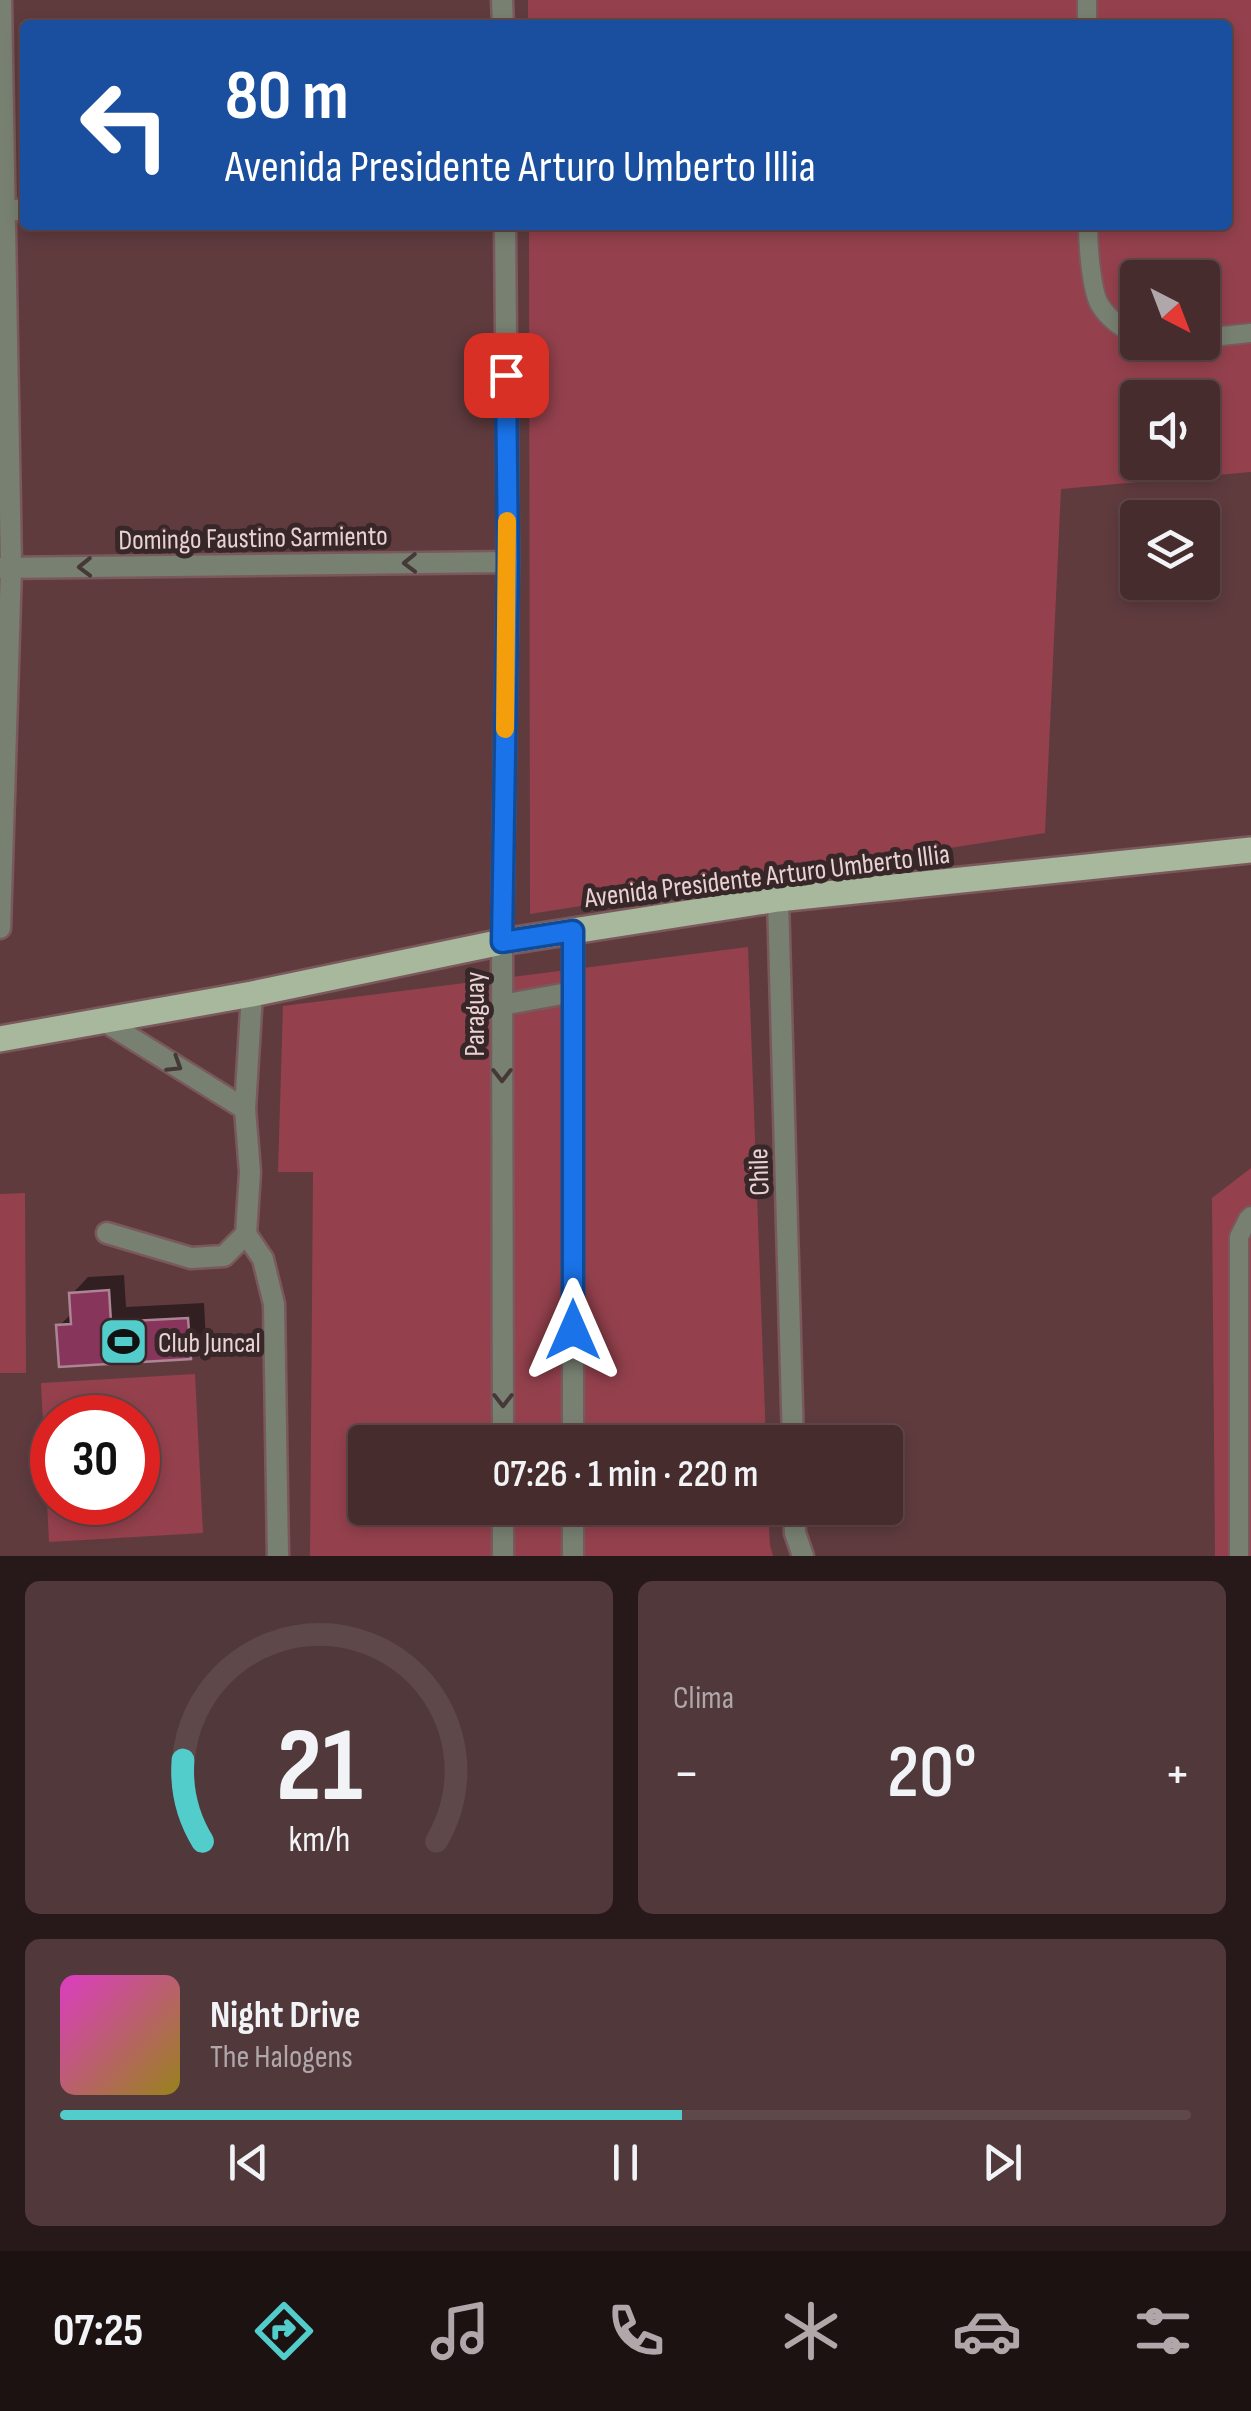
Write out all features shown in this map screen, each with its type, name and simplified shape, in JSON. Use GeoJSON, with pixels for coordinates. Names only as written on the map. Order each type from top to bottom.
{"type":"FeatureCollection","features":[{"type":"Feature","properties":{"kind":"main road","name":"Avenida Presidente Arturo Umberto Illia"},"geometry":{"type":"LineString","coordinates":[[0,1038],[252,994],[502,942],[778,899],[1251,850]]}},
{"type":"Feature","properties":{"kind":"street"},"geometry":{"type":"LineString","coordinates":[[0,928],[10,210],[1,0]]}},
{"type":"Feature","properties":{"kind":"street","name":"Paraguay"},"geometry":{"type":"LineString","coordinates":[[503,1425],[502,942],[508,562],[505,230]]}},
{"type":"Feature","properties":{"kind":"street","name":"Domingo Faustino Sarmiento"},"geometry":{"type":"LineString","coordinates":[[6,568],[508,562]]}},
{"type":"Feature","properties":{"kind":"street","name":"Chile"},"geometry":{"type":"LineString","coordinates":[[778,899],[793,1425]]}},
{"type":"Feature","properties":{"kind":"street"},"geometry":{"type":"LineString","coordinates":[[573,931],[573,1425]]}},
{"type":"Feature","properties":{"kind":"street"},"geometry":{"type":"LineString","coordinates":[[502,1005],[573,992]]}},
{"type":"Feature","properties":{"kind":"street"},"geometry":{"type":"LineString","coordinates":[[252,994],[245,1109],[250,1172],[246,1234],[263,1259],[274,1304],[278,1556]]}},
{"type":"Feature","properties":{"kind":"street"},"geometry":{"type":"LineString","coordinates":[[104,1022],[245,1109]]}},
{"type":"Feature","properties":{"kind":"street"},"geometry":{"type":"LineString","coordinates":[[107,1232],[191,1258],[224,1256],[246,1234]]}},
{"type":"Feature","properties":{"kind":"street"},"geometry":{"type":"LineString","coordinates":[[503,1525],[503,1556]]}},
{"type":"Feature","properties":{"kind":"street"},"geometry":{"type":"LineString","coordinates":[[573,1525],[573,1556]]}},
{"type":"Feature","properties":{"kind":"street"},"geometry":{"type":"LineString","coordinates":[[795,1525],[802,1556]]}},
{"type":"Feature","properties":{"kind":"lane"},"geometry":{"type":"LineString","coordinates":[[1088,230],[1098,303],[1120,328]]}},
{"type":"Feature","properties":{"kind":"lane"},"geometry":{"type":"LineString","coordinates":[[1220,336],[1251,333]]}},
{"type":"Feature","properties":{"kind":"lane"},"geometry":{"type":"LineString","coordinates":[[1239,1556],[1240,1236],[1251,1216]]}},
{"type":"Feature","properties":{"kind":"shaded area"},"geometry":{"type":"Polygon","coordinates":[[[528,0],[1251,0],[1251,472],[1220,475],[1220,380],[1120,380],[1120,480],[1162,480],[1061,489],[1045,833],[530,914],[529,230],[1232,230],[1232,20],[528,20],[528,0]]]}},
{"type":"Feature","properties":{"kind":"shaded area"},"geometry":{"type":"Polygon","coordinates":[[[748,947],[765,1425],[348,1425],[348,1525],[769,1525],[773,1556],[310,1556],[313,1172],[278,1172],[283,1006],[748,947]]]}},
{"type":"Feature","properties":{"kind":"shaded area"},"geometry":{"type":"Polygon","coordinates":[[[1251,1168],[1251,1556],[1215,1556],[1212,1198],[1251,1168]]]}},
{"type":"Feature","properties":{"kind":"shaded area"},"geometry":{"type":"Polygon","coordinates":[[[25,1193],[26,1373],[0,1373],[0,1194],[25,1193]]]}},
{"type":"Feature","properties":{"kind":"shaded area"},"geometry":{"type":"Polygon","coordinates":[[[195,1374],[203,1533],[49,1542],[48,1525],[160,1525],[160,1395],[42,1395],[41,1383],[195,1374]]]}},
{"type":"Feature","properties":{"kind":"building","name":"Club Juncal"},"geometry":{"type":"Polygon","coordinates":[[[109,1290],[111,1322],[188,1318],[191,1359],[59,1367],[56,1325],[71,1324],[69,1293],[109,1290]]]}},
{"type":"Feature","properties":{"kind":"slow traffic"},"geometry":{"type":"LineString","coordinates":[[505,729],[507,521]]}},
{"type":"Feature","properties":{"kind":"place","name":"Club Juncal"},"geometry":{"type":"Point","coordinates":[123,1342]}},
{"type":"Feature","properties":{"kind":"route"},"geometry":{"type":"LineString","coordinates":[[506,375],[508,562],[502,942],[573,931],[573,1330]]}}]}
